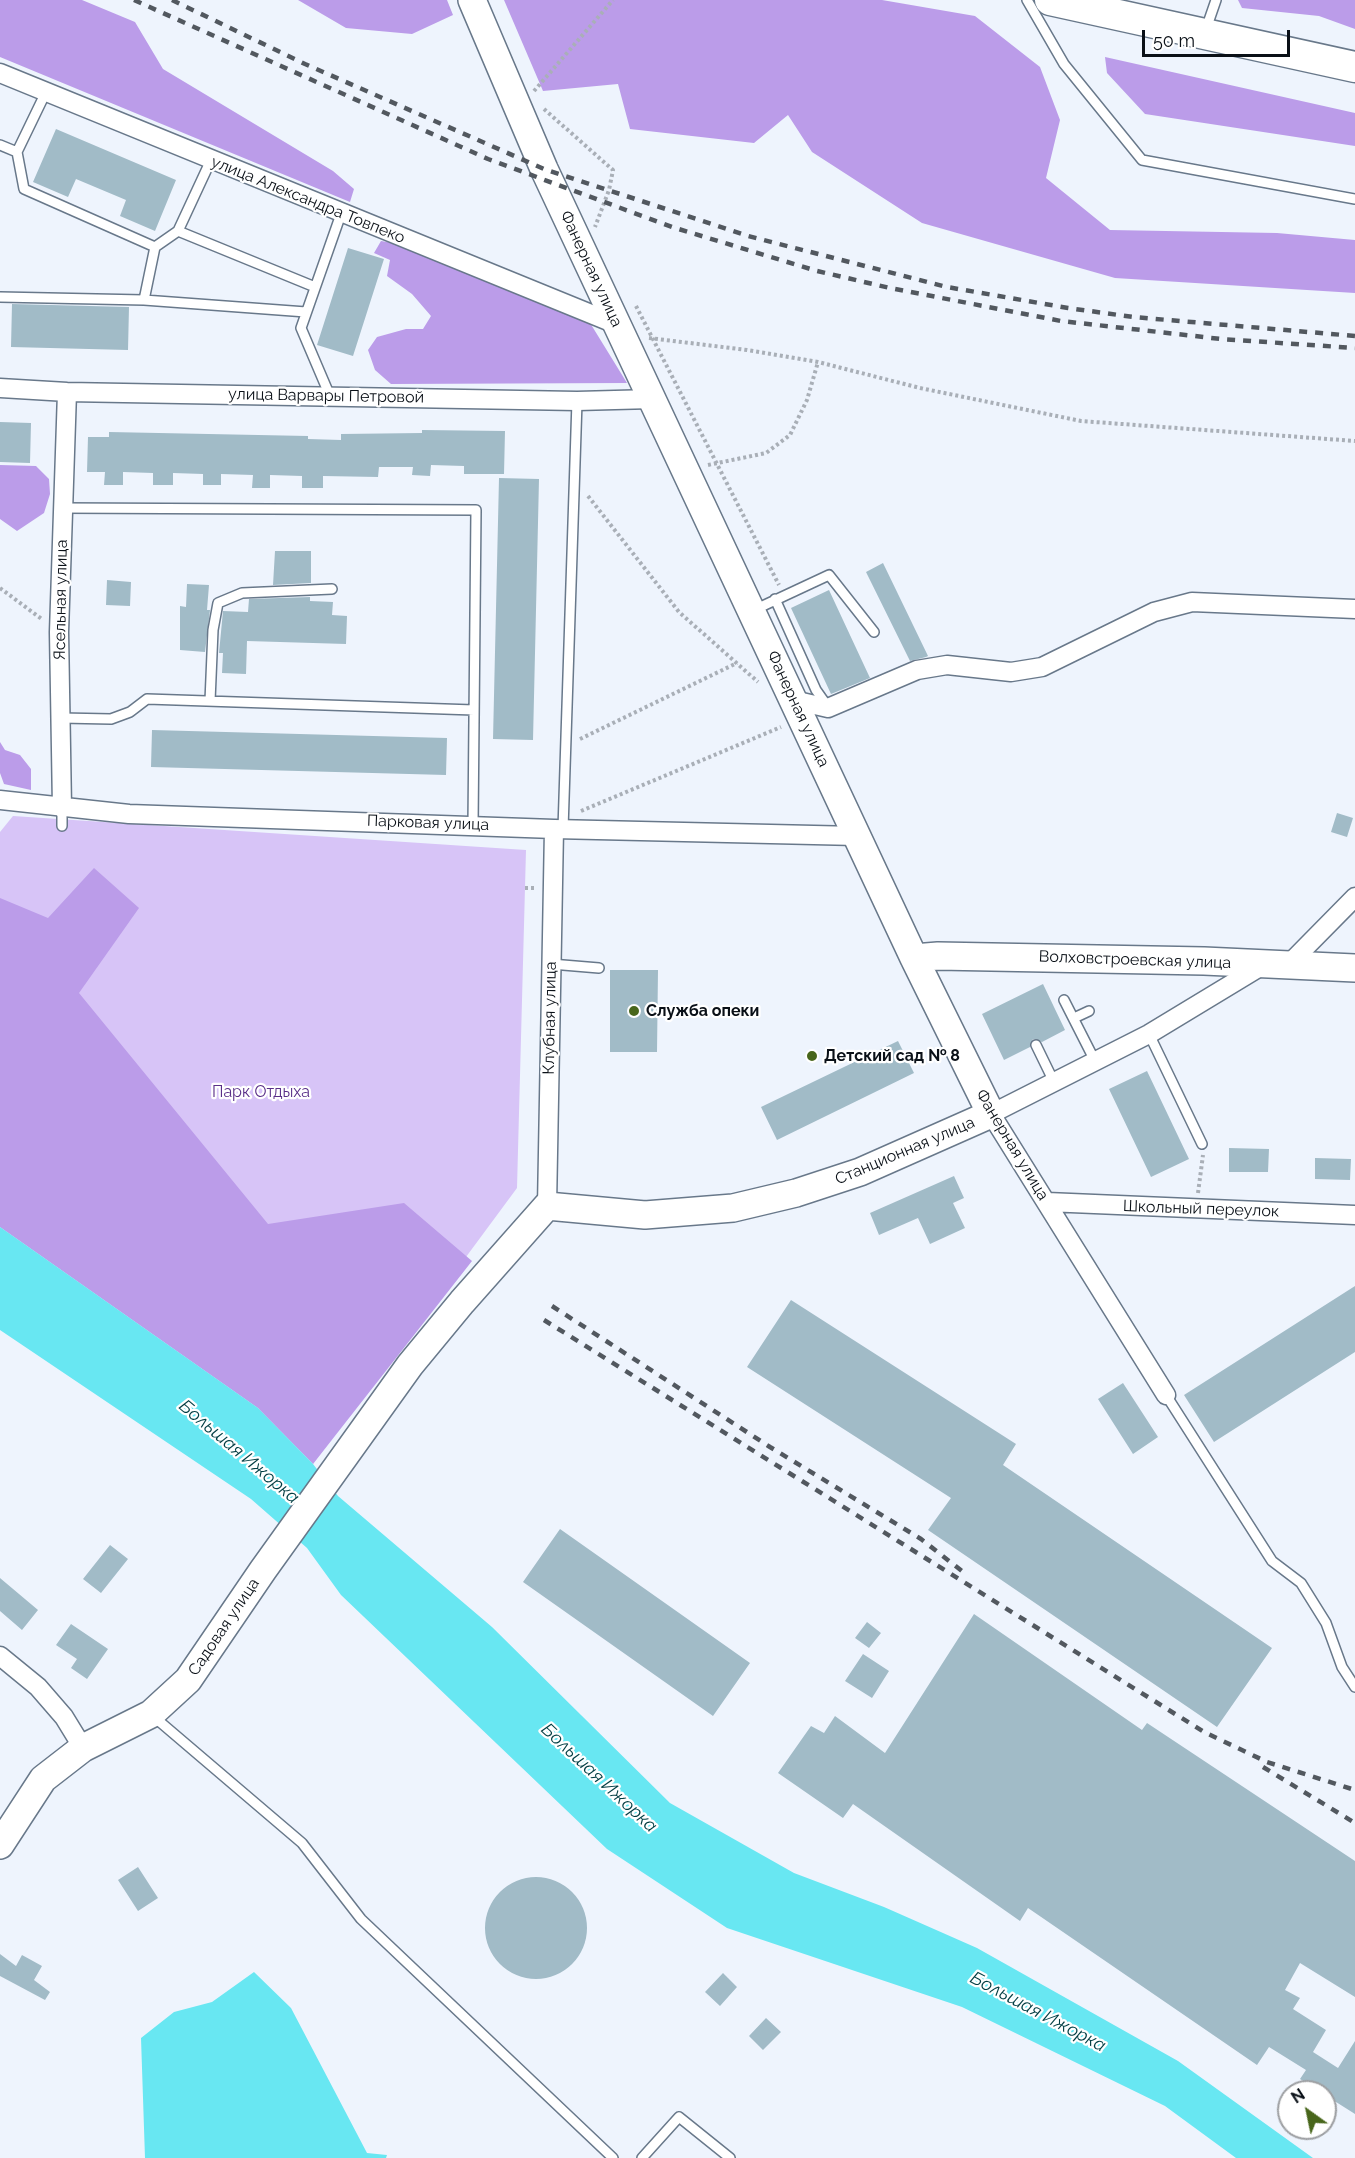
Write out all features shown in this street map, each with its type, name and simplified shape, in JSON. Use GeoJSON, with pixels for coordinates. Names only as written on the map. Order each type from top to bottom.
{"type":"FeatureCollection","features":[{"type":"Feature","properties":{"kind":"main road"},"geometry":{"type":"LineString","coordinates":[[1050,0],[1355,67]]}},
{"type":"Feature","properties":{"kind":"street","name":"Фанерная улица"},"geometry":{"type":"LineString","coordinates":[[472,0],[544,169],[686,470],[770,602],[803,700],[857,836],[991,1114],[1166,1395]]}},
{"type":"Feature","properties":{"kind":"street","name":"улица Александра Товпеко"},"geometry":{"type":"LineString","coordinates":[[0,73],[340,214],[618,325]]}},
{"type":"Feature","properties":{"kind":"street","name":"улица Варвары Петровой"},"geometry":{"type":"LineString","coordinates":[[2,385],[67,392],[577,401],[653,399]]}},
{"type":"Feature","properties":{"kind":"street","name":"Ясельная улица"},"geometry":{"type":"LineString","coordinates":[[62,817],[59,632],[67,392]]}},
{"type":"Feature","properties":{"kind":"street"},"geometry":{"type":"LineString","coordinates":[[803,700],[828,708],[917,670],[946,665],[1011,672],[1042,667],[1155,612],[1192,602],[1355,609]]}},
{"type":"Feature","properties":{"kind":"street","name":"Парковая улица"},"geometry":{"type":"LineString","coordinates":[[0,800],[62,817],[129,814],[474,825],[560,825],[857,836]]}},
{"type":"Feature","properties":{"kind":"street","name":"Клубная улица"},"geometry":{"type":"LineString","coordinates":[[547,1206],[551,964],[560,825]]}},
{"type":"Feature","properties":{"kind":"street","name":"Станционная улица"},"geometry":{"type":"LineString","coordinates":[[547,1206],[645,1215],[733,1208],[796,1193],[860,1172],[991,1114],[1149,1034],[1276,965],[1355,897]]}},
{"type":"Feature","properties":{"kind":"street","name":"Волховстроевская улица"},"geometry":{"type":"LineString","coordinates":[[914,958],[984,957],[1355,968]]}},
{"type":"Feature","properties":{"kind":"street","name":"Школьный переулок"},"geometry":{"type":"LineString","coordinates":[[1047,1202],[1355,1215]]}},
{"type":"Feature","properties":{"kind":"street","name":"Садовая улица"},"geometry":{"type":"LineString","coordinates":[[0,1845],[43,1779],[83,1748],[151,1714],[189,1680],[263,1570],[411,1365],[462,1302],[547,1206]]}},
{"type":"Feature","properties":{"kind":"street"},"geometry":{"type":"LineString","coordinates":[[0,1656],[38,1687],[64,1717],[83,1748]]}},
{"type":"Feature","properties":{"kind":"lane"},"geometry":{"type":"LineString","coordinates":[[1027,0],[1064,64],[1142,160],[1355,199]]}},
{"type":"Feature","properties":{"kind":"lane"},"geometry":{"type":"LineString","coordinates":[[1204,34],[1216,0]]}},
{"type":"Feature","properties":{"kind":"lane"},"geometry":{"type":"LineString","coordinates":[[46,92],[17,152],[24,189],[155,247]]}},
{"type":"Feature","properties":{"kind":"lane"},"geometry":{"type":"LineString","coordinates":[[0,145],[17,152]]}},
{"type":"Feature","properties":{"kind":"lane"},"geometry":{"type":"LineString","coordinates":[[144,300],[155,247],[178,231],[211,160]]}},
{"type":"Feature","properties":{"kind":"lane"},"geometry":{"type":"LineString","coordinates":[[330,396],[301,328],[340,214]]}},
{"type":"Feature","properties":{"kind":"lane"},"geometry":{"type":"LineString","coordinates":[[178,231],[315,287]]}},
{"type":"Feature","properties":{"kind":"lane"},"geometry":{"type":"LineString","coordinates":[[0,297],[144,300],[306,312]]}},
{"type":"Feature","properties":{"kind":"lane"},"geometry":{"type":"LineString","coordinates":[[560,825],[566,746],[577,401]]}},
{"type":"Feature","properties":{"kind":"lane"},"geometry":{"type":"LineString","coordinates":[[62,507],[476,510],[474,825]]}},
{"type":"Feature","properties":{"kind":"lane"},"geometry":{"type":"LineString","coordinates":[[770,602],[829,575],[874,632]]}},
{"type":"Feature","properties":{"kind":"lane"},"geometry":{"type":"LineString","coordinates":[[210,701],[213,630],[218,603],[242,593],[332,589]]}},
{"type":"Feature","properties":{"kind":"lane"},"geometry":{"type":"LineString","coordinates":[[61,718],[111,719],[130,712],[147,699],[474,710]]}},
{"type":"Feature","properties":{"kind":"lane"},"geometry":{"type":"LineString","coordinates":[[803,700],[828,708]]}},
{"type":"Feature","properties":{"kind":"lane"},"geometry":{"type":"LineString","coordinates":[[551,964],[599,968]]}},
{"type":"Feature","properties":{"kind":"lane"},"geometry":{"type":"LineString","coordinates":[[1064,1000],[1095,1061]]}},
{"type":"Feature","properties":{"kind":"lane"},"geometry":{"type":"LineString","coordinates":[[1074,1018],[1089,1011]]}},
{"type":"Feature","properties":{"kind":"lane"},"geometry":{"type":"LineString","coordinates":[[1149,1034],[1202,1144]]}},
{"type":"Feature","properties":{"kind":"lane"},"geometry":{"type":"LineString","coordinates":[[1036,1045],[1054,1082]]}},
{"type":"Feature","properties":{"kind":"lane"},"geometry":{"type":"LineString","coordinates":[[1166,1395],[1272,1561],[1301,1583],[1326,1623],[1342,1667],[1355,1687]]}},
{"type":"Feature","properties":{"kind":"lane"},"geometry":{"type":"LineString","coordinates":[[151,1714],[302,1843],[361,1918],[613,2158]]}},
{"type":"Feature","properties":{"kind":"lane"},"geometry":{"type":"LineString","coordinates":[[642,2158],[679,2117],[730,2158]]}},
{"type":"Feature","properties":{"kind":"path"},"geometry":{"type":"LineString","coordinates":[[529,96],[613,0]]}},
{"type":"Feature","properties":{"kind":"path"},"geometry":{"type":"LineString","coordinates":[[538,104],[613,170],[609,190],[593,232]]}},
{"type":"Feature","properties":{"kind":"path"},"geometry":{"type":"LineString","coordinates":[[633,301],[718,463],[770,602]]}},
{"type":"Feature","properties":{"kind":"path"},"geometry":{"type":"LineString","coordinates":[[618,325],[656,341],[747,350],[818,363],[920,388],[1082,422],[1355,441]]}},
{"type":"Feature","properties":{"kind":"path"},"geometry":{"type":"LineString","coordinates":[[686,470],[765,453],[790,435],[807,400],[818,363]]}},
{"type":"Feature","properties":{"kind":"path"},"geometry":{"type":"LineString","coordinates":[[575,479],[679,612],[762,686]]}},
{"type":"Feature","properties":{"kind":"path"},"geometry":{"type":"LineString","coordinates":[[0,588],[59,632]]}},
{"type":"Feature","properties":{"kind":"path"},"geometry":{"type":"LineString","coordinates":[[566,746],[737,663]]}},
{"type":"Feature","properties":{"kind":"path"},"geometry":{"type":"LineString","coordinates":[[560,825],[776,731],[803,700]]}},
{"type":"Feature","properties":{"kind":"path"},"geometry":{"type":"LineString","coordinates":[[1196,1208],[1202,1144]]}},
{"type":"Feature","properties":{"kind":"green space","name":"Парк Отдыха"},"geometry":{"type":"Polygon","coordinates":[[[13,816],[526,850],[517,1188],[313,1464],[258,1408],[0,1227],[0,832],[13,816]]]}},
{"type":"Feature","properties":{"kind":"shaded area"},"geometry":{"type":"Polygon","coordinates":[[[0,0],[82,0],[135,22],[163,69],[333,171],[354,189],[350,202],[0,57],[0,0]]]}},
{"type":"Feature","properties":{"kind":"shaded area"},"geometry":{"type":"Polygon","coordinates":[[[298,0],[447,0],[453,15],[412,34],[346,28],[298,0]]]}},
{"type":"Feature","properties":{"kind":"shaded area"},"geometry":{"type":"Polygon","coordinates":[[[504,0],[882,0],[975,16],[1040,67],[1060,120],[1046,178],[1110,230],[1277,233],[1355,240],[1355,293],[1115,278],[922,223],[812,152],[788,115],[754,143],[630,129],[618,84],[543,91],[504,0]]]}},
{"type":"Feature","properties":{"kind":"shaded area"},"geometry":{"type":"Polygon","coordinates":[[[1238,0],[1355,0],[1355,29],[1319,16],[1242,8],[1238,0]]]}},
{"type":"Feature","properties":{"kind":"shaded area"},"geometry":{"type":"Polygon","coordinates":[[[1105,57],[1355,113],[1355,146],[1145,114],[1107,73],[1105,57]]]}},
{"type":"Feature","properties":{"kind":"shaded area"},"geometry":{"type":"Polygon","coordinates":[[[381,241],[393,243],[587,318],[627,383],[391,384],[375,370],[368,350],[377,337],[406,329],[423,329],[431,316],[412,294],[387,276],[390,260],[374,253],[381,241]]]}},
{"type":"Feature","properties":{"kind":"shaded area"},"geometry":{"type":"Polygon","coordinates":[[[0,465],[36,466],[49,479],[50,494],[44,513],[17,531],[0,519],[0,465]]]}},
{"type":"Feature","properties":{"kind":"shaded area"},"geometry":{"type":"Polygon","coordinates":[[[0,742],[5,750],[20,755],[31,769],[31,790],[4,784],[0,773],[0,742]]]}},
{"type":"Feature","properties":{"kind":"shaded area"},"geometry":{"type":"Polygon","coordinates":[[[94,868],[139,908],[79,993],[268,1224],[404,1203],[472,1261],[313,1464],[258,1408],[0,1227],[0,898],[48,918],[94,868]]]}},
{"type":"Feature","properties":{"kind":"water","name":"Большая Ижорка"},"geometry":{"type":"Polygon","coordinates":[[[0,1227],[258,1408],[313,1464],[338,1496],[492,1627],[670,1803],[794,1873],[884,1907],[977,1948],[1178,2061],[1277,2132],[1277,2140],[1288,2140],[1313,2158],[1236,2158],[1165,2106],[962,2007],[727,1928],[607,1849],[341,1595],[307,1548],[251,1499],[0,1330],[0,1227]]]}},
{"type":"Feature","properties":{"kind":"water"},"geometry":{"type":"Polygon","coordinates":[[[254,1972],[291,2008],[367,2153],[387,2155],[386,2158],[145,2158],[141,2038],[174,2012],[212,2002],[254,1972]]]}},
{"type":"Feature","properties":{"kind":"building"},"geometry":{"type":"Polygon","coordinates":[[[56,129],[176,180],[155,231],[120,216],[126,200],[76,179],[68,197],[33,182],[56,129]]]}},
{"type":"Feature","properties":{"kind":"building"},"geometry":{"type":"Polygon","coordinates":[[[348,248],[384,259],[353,356],[317,345],[348,248]]]}},
{"type":"Feature","properties":{"kind":"building"},"geometry":{"type":"Polygon","coordinates":[[[12,304],[129,307],[128,350],[11,347],[12,304]]]}},
{"type":"Feature","properties":{"kind":"building"},"geometry":{"type":"Polygon","coordinates":[[[0,422],[31,423],[30,463],[0,462],[0,422]]]}},
{"type":"Feature","properties":{"kind":"building"},"geometry":{"type":"Polygon","coordinates":[[[422,430],[505,431],[504,474],[464,474],[464,466],[431,465],[430,476],[412,475],[413,467],[379,467],[378,477],[323,476],[323,488],[302,488],[302,476],[270,475],[270,488],[252,488],[253,475],[221,474],[221,485],[203,485],[203,474],[173,473],[173,485],[153,485],[153,473],[123,472],[123,485],[104,485],[105,472],[87,472],[88,437],[109,437],[109,432],[308,436],[308,439],[341,440],[341,434],[422,433],[422,430]]]}},
{"type":"Feature","properties":{"kind":"building"},"geometry":{"type":"Polygon","coordinates":[[[499,478],[539,479],[533,740],[493,739],[499,478]]]}},
{"type":"Feature","properties":{"kind":"building"},"geometry":{"type":"Polygon","coordinates":[[[275,551],[311,551],[311,583],[273,585],[275,551]]]}},
{"type":"Feature","properties":{"kind":"building"},"geometry":{"type":"Polygon","coordinates":[[[883,563],[928,656],[926,657],[910,661],[866,572],[883,563]]]}},
{"type":"Feature","properties":{"kind":"building"},"geometry":{"type":"Polygon","coordinates":[[[107,580],[131,582],[130,606],[106,605],[107,580]]]}},
{"type":"Feature","properties":{"kind":"building"},"geometry":{"type":"Polygon","coordinates":[[[187,584],[209,585],[207,610],[210,610],[205,652],[180,650],[180,606],[186,607],[187,584]]]}},
{"type":"Feature","properties":{"kind":"building"},"geometry":{"type":"Polygon","coordinates":[[[829,590],[870,678],[831,694],[791,608],[829,590]]]}},
{"type":"Feature","properties":{"kind":"building"},"geometry":{"type":"Polygon","coordinates":[[[310,597],[310,601],[333,602],[332,615],[347,616],[346,644],[247,641],[246,674],[222,673],[223,653],[219,653],[223,611],[248,612],[249,599],[310,597]]]}},
{"type":"Feature","properties":{"kind":"building"},"geometry":{"type":"Polygon","coordinates":[[[152,730],[447,738],[446,775],[151,767],[152,730]]]}},
{"type":"Feature","properties":{"kind":"building"},"geometry":{"type":"Polygon","coordinates":[[[1337,813],[1353,818],[1347,837],[1331,832],[1337,813]]]}},
{"type":"Feature","properties":{"kind":"building","name":"Служба опеки"},"geometry":{"type":"Polygon","coordinates":[[[610,970],[658,970],[657,1052],[610,1052],[610,970]]]}},
{"type":"Feature","properties":{"kind":"building"},"geometry":{"type":"Polygon","coordinates":[[[1043,984],[1065,1030],[1042,1042],[1033,1039],[1030,1047],[1004,1060],[982,1014],[1043,984]]]}},
{"type":"Feature","properties":{"kind":"building"},"geometry":{"type":"Polygon","coordinates":[[[898,1041],[914,1073],[777,1140],[761,1107],[898,1041]]]}},
{"type":"Feature","properties":{"kind":"building"},"geometry":{"type":"Polygon","coordinates":[[[1147,1071],[1189,1159],[1151,1177],[1109,1089],[1147,1071]]]}},
{"type":"Feature","properties":{"kind":"building"},"geometry":{"type":"Polygon","coordinates":[[[1229,1148],[1269,1149],[1268,1172],[1229,1172],[1229,1148]]]}},
{"type":"Feature","properties":{"kind":"building"},"geometry":{"type":"Polygon","coordinates":[[[1315,1158],[1351,1159],[1350,1180],[1315,1179],[1315,1158]]]}},
{"type":"Feature","properties":{"kind":"building"},"geometry":{"type":"Polygon","coordinates":[[[954,1176],[964,1198],[953,1203],[965,1228],[930,1244],[918,1218],[879,1235],[870,1213],[954,1176]]]}},
{"type":"Feature","properties":{"kind":"building"},"geometry":{"type":"Polygon","coordinates":[[[1355,1286],[1355,1352],[1214,1442],[1184,1395],[1355,1286]]]}},
{"type":"Feature","properties":{"kind":"building"},"geometry":{"type":"Polygon","coordinates":[[[791,1300],[1016,1444],[1003,1465],[1272,1648],[1217,1727],[928,1530],[951,1498],[747,1367],[791,1300]]]}},
{"type":"Feature","properties":{"kind":"building"},"geometry":{"type":"Polygon","coordinates":[[[1123,1383],[1158,1437],[1133,1454],[1098,1399],[1123,1383]]]}},
{"type":"Feature","properties":{"kind":"building"},"geometry":{"type":"Polygon","coordinates":[[[560,1529],[750,1663],[713,1716],[523,1582],[560,1529]]]}},
{"type":"Feature","properties":{"kind":"building"},"geometry":{"type":"Polygon","coordinates":[[[110,1545],[128,1559],[101,1593],[83,1579],[110,1545]]]}},
{"type":"Feature","properties":{"kind":"building"},"geometry":{"type":"Polygon","coordinates":[[[0,1578],[38,1610],[22,1630],[0,1611],[0,1578]]]}},
{"type":"Feature","properties":{"kind":"building"},"geometry":{"type":"Polygon","coordinates":[[[974,1614],[1142,1730],[1147,1723],[1355,1861],[1355,1997],[1300,1963],[1285,1990],[1300,1998],[1293,2009],[1326,2030],[1313,2052],[1338,2068],[1355,2041],[1355,2114],[1337,2103],[1337,2080],[1302,2080],[1300,2079],[1306,2070],[1269,2047],[1257,2065],[1028,1908],[1020,1921],[853,1804],[843,1818],[778,1773],[811,1726],[824,1733],[835,1716],[885,1753],[974,1614]]]}},
{"type":"Feature","properties":{"kind":"building"},"geometry":{"type":"Polygon","coordinates":[[[867,1622],[881,1633],[869,1648],[855,1638],[867,1622]]]}},
{"type":"Feature","properties":{"kind":"building"},"geometry":{"type":"Polygon","coordinates":[[[71,1624],[108,1649],[87,1679],[71,1668],[77,1659],[56,1645],[71,1624]]]}},
{"type":"Feature","properties":{"kind":"building"},"geometry":{"type":"Polygon","coordinates":[[[863,1654],[889,1671],[872,1698],[845,1681],[863,1654]]]}},
{"type":"Feature","properties":{"kind":"building"},"geometry":{"type":"Polygon","coordinates":[[[138,1867],[158,1898],[138,1911],[118,1880],[138,1867]]]}},
{"type":"Feature","properties":{"kind":"building"},"geometry":{"type":"Polygon","coordinates":[[[536,1877],[556,1881],[572,1892],[583,1908],[587,1928],[583,1948],[572,1964],[556,1975],[536,1979],[516,1975],[500,1964],[489,1948],[485,1928],[489,1908],[500,1892],[516,1881],[536,1877]]]}},
{"type":"Feature","properties":{"kind":"building"},"geometry":{"type":"Polygon","coordinates":[[[0,1954],[16,1966],[22,1955],[42,1966],[34,1980],[50,1992],[45,2000],[0,1976],[0,1954]]]}},
{"type":"Feature","properties":{"kind":"building"},"geometry":{"type":"Polygon","coordinates":[[[723,1973],[737,1987],[720,2006],[705,1992],[723,1973]]]}},
{"type":"Feature","properties":{"kind":"building"},"geometry":{"type":"Polygon","coordinates":[[[766,2018],[781,2032],[763,2050],[749,2036],[766,2018]]]}},
{"type":"Feature","properties":{"kind":"railway"},"geometry":{"type":"LineString","coordinates":[[134,0],[488,159],[672,227],[817,271],[890,288],[1061,321],[1221,339],[1355,348]]}},
{"type":"Feature","properties":{"kind":"railway"},"geometry":{"type":"LineString","coordinates":[[172,0],[305,64],[544,169],[748,236],[947,287],[1068,308],[1133,317],[1355,336]]}},
{"type":"Feature","properties":{"kind":"railway"},"geometry":{"type":"LineString","coordinates":[[552,1306],[770,1447],[921,1539],[967,1575]]}},
{"type":"Feature","properties":{"kind":"railway"},"geometry":{"type":"LineString","coordinates":[[544,1320],[1204,1732],[1267,1762],[1355,1790]]}},
{"type":"Feature","properties":{"kind":"railway"},"geometry":{"type":"LineString","coordinates":[[1263,1767],[1355,1823]]}},
{"type":"Feature","properties":{"kind":"place","name":"Служба опеки"},"geometry":{"type":"Point","coordinates":[634,1011]}},
{"type":"Feature","properties":{"kind":"place","name":"Детский сад № 8"},"geometry":{"type":"Point","coordinates":[812,1056]}}]}
